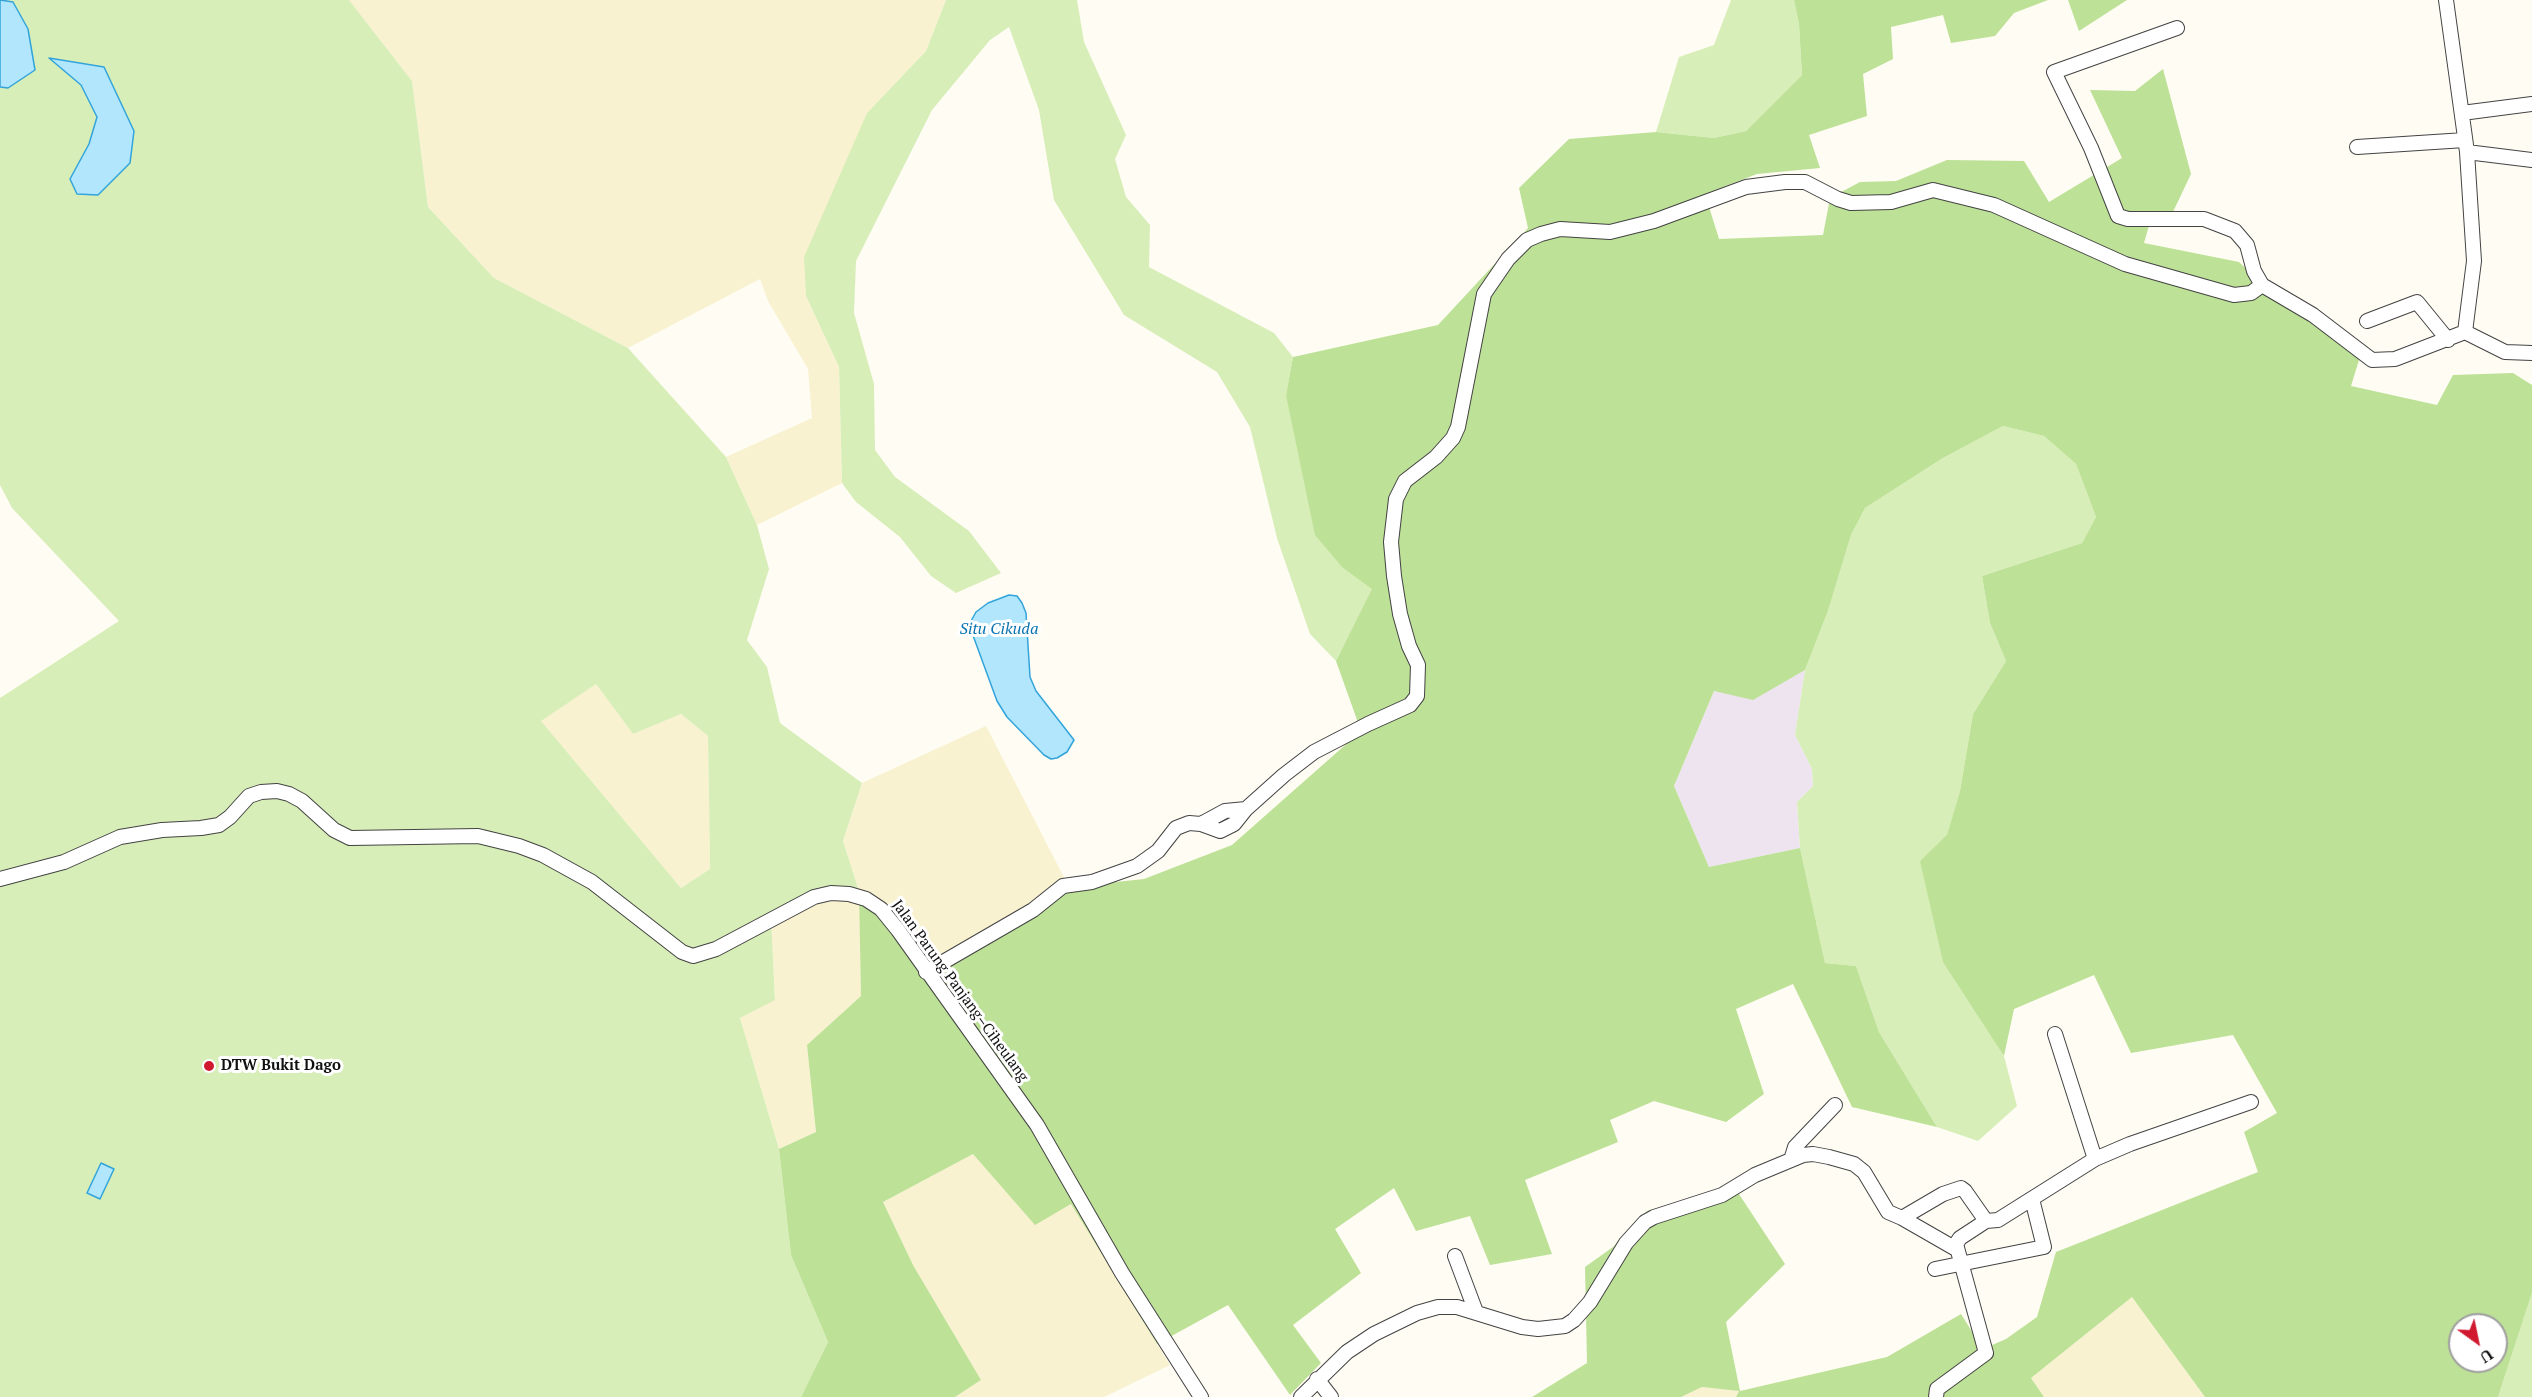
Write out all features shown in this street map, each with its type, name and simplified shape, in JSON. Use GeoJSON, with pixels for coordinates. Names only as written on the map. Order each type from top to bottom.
{"type":"FeatureCollection","features":[{"type":"Feature","properties":{"kind":"street"},"geometry":{"type":"LineString","coordinates":[[2446,0],[2463,113],[2474,261],[2464,332]]}},
{"type":"Feature","properties":{"kind":"street"},"geometry":{"type":"LineString","coordinates":[[2177,28],[2054,72],[2091,148],[2118,216],[2128,219],[2204,219],[2235,231],[2247,245],[2254,271],[2262,285],[2313,315],[2372,360],[2395,359],[2464,332]]}},
{"type":"Feature","properties":{"kind":"street"},"geometry":{"type":"LineString","coordinates":[[2463,113],[2532,104]]}},
{"type":"Feature","properties":{"kind":"street"},"geometry":{"type":"LineString","coordinates":[[2357,147],[2466,146],[2532,160]]}},
{"type":"Feature","properties":{"kind":"street"},"geometry":{"type":"LineString","coordinates":[[926,972],[1034,910],[1063,886],[1092,882],[1123,873],[1158,850],[1176,828],[1189,823],[1201,824],[1220,831],[1234,824],[1246,809],[1314,752],[1410,705],[1417,696],[1418,665],[1409,646],[1400,614],[1391,542],[1393,509],[1405,481],[1436,457],[1453,438],[1458,426],[1484,294],[1508,259],[1527,240],[1560,229],[1610,232],[1654,221],[1746,187],[1805,182],[1851,203],[1891,202],[1933,190],[1962,196],[1994,206],[2125,264],[2234,295],[2251,293],[2262,285]]}},
{"type":"Feature","properties":{"kind":"street"},"geometry":{"type":"LineString","coordinates":[[2367,321],[2417,302],[2448,340]]}},
{"type":"Feature","properties":{"kind":"street"},"geometry":{"type":"LineString","coordinates":[[2464,332],[2505,351],[2532,352]]}},
{"type":"Feature","properties":{"kind":"street","name":"Jalan Parung Panjang–Ciheulang"},"geometry":{"type":"LineString","coordinates":[[0,879],[64,862],[120,837],[219,825],[230,817],[249,796],[277,790],[302,801],[334,830],[350,838],[478,836],[519,846],[543,855],[592,882],[682,952],[693,956],[716,949],[814,897],[831,893],[849,894],[866,899],[881,909],[1037,1125],[1122,1273],[1201,1397]]}},
{"type":"Feature","properties":{"kind":"street"},"geometry":{"type":"LineString","coordinates":[[2055,1034],[2095,1159]]}},
{"type":"Feature","properties":{"kind":"street"},"geometry":{"type":"LineString","coordinates":[[1936,1397],[1937,1389],[1986,1353],[1959,1264],[1956,1249],[1960,1238],[1986,1221],[1998,1220],[2095,1159],[2130,1144],[2251,1102]]}},
{"type":"Feature","properties":{"kind":"street"},"geometry":{"type":"LineString","coordinates":[[1791,1160],[1796,1147],[1835,1105]]}},
{"type":"Feature","properties":{"kind":"street"},"geometry":{"type":"LineString","coordinates":[[1301,1397],[1347,1352],[1374,1334],[1417,1313],[1447,1306],[1476,1312],[1522,1327],[1538,1329],[1565,1326],[1574,1320],[1590,1302],[1626,1243],[1645,1222],[1654,1216],[1722,1195],[1755,1175],[1791,1160],[1813,1154],[1854,1164],[1864,1172],[1888,1212],[1956,1249]]}},
{"type":"Feature","properties":{"kind":"street"},"geometry":{"type":"LineString","coordinates":[[1902,1218],[1943,1194],[1960,1188],[1965,1191],[1986,1221]]}},
{"type":"Feature","properties":{"kind":"street"},"geometry":{"type":"LineString","coordinates":[[1935,1269],[2044,1247],[2032,1198]]}},
{"type":"Feature","properties":{"kind":"street"},"geometry":{"type":"LineString","coordinates":[[1455,1256],[1476,1312]]}},
{"type":"Feature","properties":{"kind":"street"},"geometry":{"type":"LineString","coordinates":[[1317,1379],[1331,1397]]}},
{"type":"Feature","properties":{"kind":"shaded area"},"geometry":{"type":"Polygon","coordinates":[[[349,0],[946,0],[926,51],[867,113],[806,296],[839,367],[842,483],[757,525],[726,457],[812,418],[808,369],[768,301],[760,279],[628,348],[494,278],[428,207],[412,81],[349,0]]]}},
{"type":"Feature","properties":{"kind":"shaded area"},"geometry":{"type":"Polygon","coordinates":[[[1805,670],[1795,735],[1812,769],[1813,786],[1797,802],[1800,848],[1709,867],[1674,786],[1714,691],[1753,699],[1805,670]]]}},
{"type":"Feature","properties":{"kind":"shaded area"},"geometry":{"type":"Polygon","coordinates":[[[596,684],[633,734],[681,714],[708,736],[710,869],[681,888],[540,720],[596,684]]]}},
{"type":"Feature","properties":{"kind":"shaded area"},"geometry":{"type":"Polygon","coordinates":[[[986,726],[1069,887],[929,976],[860,892],[861,996],[807,1045],[816,1132],[779,1149],[740,1018],[775,999],[771,916],[859,891],[843,841],[862,783],[986,726]]]}},
{"type":"Feature","properties":{"kind":"shaded area"},"geometry":{"type":"Polygon","coordinates":[[[973,1154],[1035,1224],[1071,1204],[1170,1365],[1104,1397],[955,1397],[981,1380],[913,1265],[883,1202],[973,1154]]]}},
{"type":"Feature","properties":{"kind":"shaded area"},"geometry":{"type":"Polygon","coordinates":[[[2132,1297],[2205,1397],[2044,1397],[2031,1378],[2132,1297]]]}},
{"type":"Feature","properties":{"kind":"shaded area"},"geometry":{"type":"Polygon","coordinates":[[[1702,1387],[1739,1391],[1736,1397],[1681,1397],[1702,1387]]]}},
{"type":"Feature","properties":{"kind":"green space"},"geometry":{"type":"Polygon","coordinates":[[[0,0],[349,0],[412,81],[428,207],[494,278],[628,348],[726,457],[757,525],[769,569],[747,640],[767,667],[780,723],[862,783],[843,841],[859,891],[771,916],[775,1000],[740,1018],[779,1149],[791,1255],[828,1342],[801,1397],[0,1397],[0,698],[119,621],[12,508],[0,485],[0,0]],[[596,684],[541,721],[681,888],[710,869],[708,736],[681,714],[633,734],[596,684]]]}},
{"type":"Feature","properties":{"kind":"green space"},"geometry":{"type":"Polygon","coordinates":[[[946,0],[1077,0],[1084,42],[1126,135],[1115,159],[1126,197],[1150,225],[1149,267],[1274,333],[1293,357],[1286,395],[1343,568],[1373,589],[1336,661],[1310,634],[1277,538],[1250,427],[1217,372],[1124,315],[1054,200],[1039,110],[1009,27],[990,40],[932,110],[856,261],[854,313],[874,384],[875,450],[895,477],[969,531],[1001,573],[956,593],[931,576],[900,537],[856,502],[842,483],[839,367],[806,296],[804,257],[867,113],[926,51],[946,0]]]}},
{"type":"Feature","properties":{"kind":"green space"},"geometry":{"type":"Polygon","coordinates":[[[1731,0],[1794,0],[1799,24],[1802,75],[1746,131],[1714,138],[1656,132],[1679,57],[1714,45],[1731,0]]]}},
{"type":"Feature","properties":{"kind":"green space"},"geometry":{"type":"Polygon","coordinates":[[[1794,0],[2048,0],[2014,13],[1995,36],[1951,43],[1943,15],[1891,27],[1893,59],[1863,74],[1867,116],[1809,135],[1820,168],[1757,174],[1705,194],[1719,239],[1823,235],[1830,198],[1860,182],[1896,181],[1947,160],[2024,161],[2049,202],[2122,158],[2090,90],[2135,91],[2163,69],[2191,174],[2172,214],[2152,215],[2144,243],[2239,262],[2271,292],[2363,347],[2351,386],[2437,405],[2453,375],[2513,373],[2532,385],[2532,1293],[2508,1366],[2508,1313],[2448,1313],[2448,1373],[2506,1373],[2498,1397],[2205,1397],[2132,1297],[2031,1378],[2044,1397],[1736,1397],[1739,1391],[1702,1387],[1681,1397],[1532,1397],[1587,1363],[1585,1267],[1613,1247],[1647,1211],[1735,1188],[1785,1264],[1726,1322],[1740,1391],[1887,1357],[1961,1314],[1983,1349],[2006,1339],[2037,1317],[2056,1252],[2258,1172],[2244,1132],[2277,1113],[2233,1035],[2131,1053],[2094,975],[2014,1009],[2004,1056],[1943,962],[1920,861],[1947,835],[1960,791],[1973,714],[2006,661],[1990,623],[1982,576],[2082,543],[2096,517],[2076,464],[2044,436],[2003,426],[1943,458],[1865,508],[1851,535],[1828,611],[1805,670],[1753,700],[1714,691],[1674,786],[1709,867],[1800,848],[1825,963],[1856,966],[1879,1032],[1937,1127],[1852,1107],[1793,984],[1736,1009],[1764,1094],[1726,1122],[1654,1101],[1610,1120],[1618,1142],[1525,1180],[1552,1254],[1490,1265],[1470,1216],[1416,1231],[1394,1188],[1335,1229],[1361,1273],[1293,1325],[1321,1363],[1290,1395],[1228,1305],[1157,1344],[1071,1204],[1035,1225],[973,1154],[883,1202],[913,1265],[981,1380],[955,1397],[801,1397],[828,1342],[791,1255],[779,1149],[816,1132],[807,1045],[861,996],[859,891],[929,975],[1069,887],[1144,879],[1232,845],[1361,731],[1336,661],[1372,589],[1343,568],[1315,535],[1286,395],[1293,357],[1438,325],[1528,228],[1519,188],[1569,139],[1656,132],[1714,138],[1746,131],[1802,75],[1799,24],[1794,0]]]}},
{"type":"Feature","properties":{"kind":"green space"},"geometry":{"type":"Polygon","coordinates":[[[2068,0],[2127,0],[2079,31],[2068,0]]]}},
{"type":"Feature","properties":{"kind":"green space"},"geometry":{"type":"Polygon","coordinates":[[[2003,426],[2044,436],[2076,464],[2096,517],[2082,543],[1982,576],[1990,623],[2006,661],[1973,714],[1960,791],[1947,836],[1920,861],[1984,1022],[2004,1056],[2017,1106],[1978,1141],[1937,1127],[1879,1032],[1856,966],[1825,963],[1800,848],[1797,802],[1813,786],[1812,769],[1795,735],[1805,670],[1828,611],[1851,535],[1865,508],[1943,458],[2003,426]]]}},
{"type":"Feature","properties":{"kind":"green space"},"geometry":{"type":"Polygon","coordinates":[[[2532,1293],[2532,1397],[2498,1397],[2506,1373],[2508,1373],[2508,1366],[2532,1293]]]}},
{"type":"Feature","properties":{"kind":"water"},"geometry":{"type":"Polygon","coordinates":[[[0,0],[13,2],[28,29],[35,70],[8,88],[0,87],[0,0]]]}},
{"type":"Feature","properties":{"kind":"water"},"geometry":{"type":"Polygon","coordinates":[[[49,58],[104,67],[134,131],[130,163],[98,195],[77,194],[70,179],[89,144],[97,117],[81,85],[49,58]]]}},
{"type":"Feature","properties":{"kind":"water","name":"Situ Cikuda"},"geometry":{"type":"Polygon","coordinates":[[[1009,595],[1017,596],[1026,613],[1030,677],[1036,691],[1074,740],[1067,752],[1057,758],[1051,759],[1044,755],[1007,717],[997,701],[971,630],[971,621],[976,612],[988,603],[1009,595]]]}},
{"type":"Feature","properties":{"kind":"water"},"geometry":{"type":"Polygon","coordinates":[[[101,1163],[114,1169],[100,1199],[87,1193],[101,1163]]]}},
{"type":"Feature","properties":{"kind":"place","name":"DTW Bukit Dago"},"geometry":{"type":"Point","coordinates":[209,1066]}}]}
